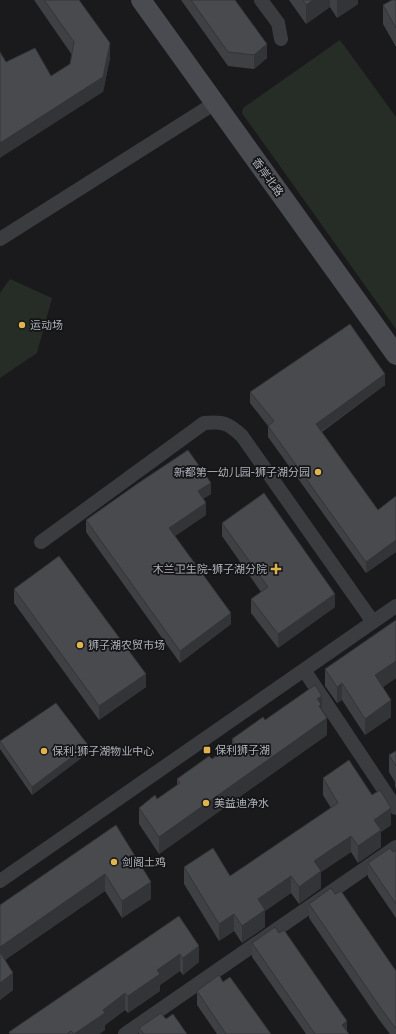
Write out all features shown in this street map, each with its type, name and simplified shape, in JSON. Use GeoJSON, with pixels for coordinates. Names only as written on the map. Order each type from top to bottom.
{"type":"FeatureCollection","features":[{"type":"Feature","properties":{"kind":"street","name":"香岸北路"},"geometry":{"type":"LineString","coordinates":[[141,0],[396,353]]}},
{"type":"Feature","properties":{"kind":"street"},"geometry":{"type":"LineString","coordinates":[[262,0],[278,23],[281,39]]}},
{"type":"Feature","properties":{"kind":"street"},"geometry":{"type":"LineString","coordinates":[[0,239],[215,103]]}},
{"type":"Feature","properties":{"kind":"street"},"geometry":{"type":"LineString","coordinates":[[41,542],[204,423],[216,422],[231,426],[242,436],[373,622]]}},
{"type":"Feature","properties":{"kind":"street"},"geometry":{"type":"LineString","coordinates":[[0,881],[396,606]]}},
{"type":"Feature","properties":{"kind":"street"},"geometry":{"type":"LineString","coordinates":[[304,670],[396,808]]}},
{"type":"Feature","properties":{"kind":"street"},"geometry":{"type":"LineString","coordinates":[[125,1034],[396,847]]}},
{"type":"Feature","properties":{"kind":"shaded area"},"geometry":{"type":"Polygon","coordinates":[[[340,40],[396,117],[396,329],[242,113],[243,108],[340,40]]]}},
{"type":"Feature","properties":{"kind":"shaded area","name":"运动场"},"geometry":{"type":"Polygon","coordinates":[[[10,279],[52,298],[37,353],[0,378],[0,293],[10,279]]]}},
{"type":"Feature","properties":{"kind":"building"},"geometry":{"type":"Polygon","coordinates":[[[44,0],[79,0],[110,43],[103,77],[0,143],[0,52],[6,62],[35,48],[51,76],[70,64],[74,42],[44,0]]]}},
{"type":"Feature","properties":{"kind":"building"},"geometry":{"type":"Polygon","coordinates":[[[191,0],[235,0],[267,44],[254,55],[228,52],[191,0]]]}},
{"type":"Feature","properties":{"kind":"building"},"geometry":{"type":"Polygon","coordinates":[[[303,0],[313,0],[306,5],[303,0]]]}},
{"type":"Feature","properties":{"kind":"building"},"geometry":{"type":"Polygon","coordinates":[[[392,0],[396,0],[396,28],[383,5],[392,0]]]}},
{"type":"Feature","properties":{"kind":"building","name":"新都第一幼儿园-狮子湖分园"},"geometry":{"type":"Polygon","coordinates":[[[350,324],[385,374],[316,424],[378,510],[396,496],[396,540],[366,562],[268,426],[274,421],[250,392],[350,324]]]}},
{"type":"Feature","properties":{"kind":"building"},"geometry":{"type":"Polygon","coordinates":[[[188,450],[211,483],[198,491],[206,503],[169,528],[231,613],[180,651],[86,520],[188,450]]]}},
{"type":"Feature","properties":{"kind":"building","name":"木兰卫生院-狮子湖分院"},"geometry":{"type":"Polygon","coordinates":[[[264,493],[335,594],[278,634],[251,599],[268,587],[222,523],[264,493]]]}},
{"type":"Feature","properties":{"kind":"building","name":"狮子湖农贸市场"},"geometry":{"type":"Polygon","coordinates":[[[59,556],[146,674],[99,706],[14,589],[59,556]]]}},
{"type":"Feature","properties":{"kind":"building"},"geometry":{"type":"Polygon","coordinates":[[[396,620],[396,661],[375,675],[391,700],[365,719],[342,683],[337,687],[325,669],[396,620]]]}},
{"type":"Feature","properties":{"kind":"building"},"geometry":{"type":"Polygon","coordinates":[[[315,685],[322,696],[317,699],[321,704],[319,706],[327,718],[159,837],[139,808],[155,795],[157,799],[180,783],[177,779],[209,756],[212,759],[234,742],[232,739],[263,717],[265,720],[315,685]]]}},
{"type":"Feature","properties":{"kind":"building","name":"保利·狮子湖物业中心"},"geometry":{"type":"Polygon","coordinates":[[[56,703],[88,745],[32,787],[0,741],[56,703]]]}},
{"type":"Feature","properties":{"kind":"building"},"geometry":{"type":"Polygon","coordinates":[[[396,751],[396,766],[389,755],[396,751]]]}},
{"type":"Feature","properties":{"kind":"building"},"geometry":{"type":"Polygon","coordinates":[[[349,760],[372,795],[380,790],[391,808],[374,820],[381,830],[358,846],[351,836],[314,861],[321,871],[299,887],[291,876],[258,899],[265,910],[242,926],[234,914],[219,924],[184,867],[213,848],[230,876],[338,803],[323,778],[349,760]]]}},
{"type":"Feature","properties":{"kind":"building"},"geometry":{"type":"Polygon","coordinates":[[[116,825],[151,882],[122,901],[105,874],[0,947],[0,905],[116,825]]]}},
{"type":"Feature","properties":{"kind":"building"},"geometry":{"type":"Polygon","coordinates":[[[390,848],[393,852],[396,850],[396,904],[368,863],[390,848]]]}},
{"type":"Feature","properties":{"kind":"building"},"geometry":{"type":"Polygon","coordinates":[[[331,888],[335,894],[341,891],[396,971],[396,1029],[309,904],[331,888]]]}},
{"type":"Feature","properties":{"kind":"building"},"geometry":{"type":"Polygon","coordinates":[[[179,916],[199,946],[183,958],[180,954],[157,970],[160,974],[128,996],[125,993],[103,1010],[105,1013],[74,1034],[71,1031],[67,1034],[10,1034],[9,1032],[179,916]]]}},
{"type":"Feature","properties":{"kind":"building"},"geometry":{"type":"Polygon","coordinates":[[[275,927],[279,933],[284,930],[347,1021],[342,1025],[349,1034],[315,1034],[252,943],[275,927]]]}},
{"type":"Feature","properties":{"kind":"building"},"geometry":{"type":"Polygon","coordinates":[[[0,952],[13,973],[0,983],[0,952]]]}},
{"type":"Feature","properties":{"kind":"building"},"geometry":{"type":"Polygon","coordinates":[[[219,975],[223,982],[230,977],[271,1034],[226,1034],[197,991],[219,975]]]}},
{"type":"Feature","properties":{"kind":"building"},"geometry":{"type":"Polygon","coordinates":[[[161,1013],[166,1019],[173,1014],[187,1034],[144,1034],[139,1028],[161,1013]]]}},
{"type":"Feature","properties":{"kind":"place","name":"运动场"},"geometry":{"type":"Point","coordinates":[22,325]}},
{"type":"Feature","properties":{"kind":"place","name":"新都第一幼儿园-狮子湖分园"},"geometry":{"type":"Point","coordinates":[318,472]}},
{"type":"Feature","properties":{"kind":"place","name":"木兰卫生院-狮子湖分院"},"geometry":{"type":"Point","coordinates":[276,569]}},
{"type":"Feature","properties":{"kind":"place","name":"狮子湖农贸市场"},"geometry":{"type":"Point","coordinates":[80,645]}},
{"type":"Feature","properties":{"kind":"place","name":"保利狮子湖"},"geometry":{"type":"Point","coordinates":[207,750]}},
{"type":"Feature","properties":{"kind":"place","name":"保利·狮子湖物业中心"},"geometry":{"type":"Point","coordinates":[44,751]}},
{"type":"Feature","properties":{"kind":"place","name":"美益迪净水"},"geometry":{"type":"Point","coordinates":[206,803]}},
{"type":"Feature","properties":{"kind":"place","name":"剑阁土鸡"},"geometry":{"type":"Point","coordinates":[114,862]}}]}
